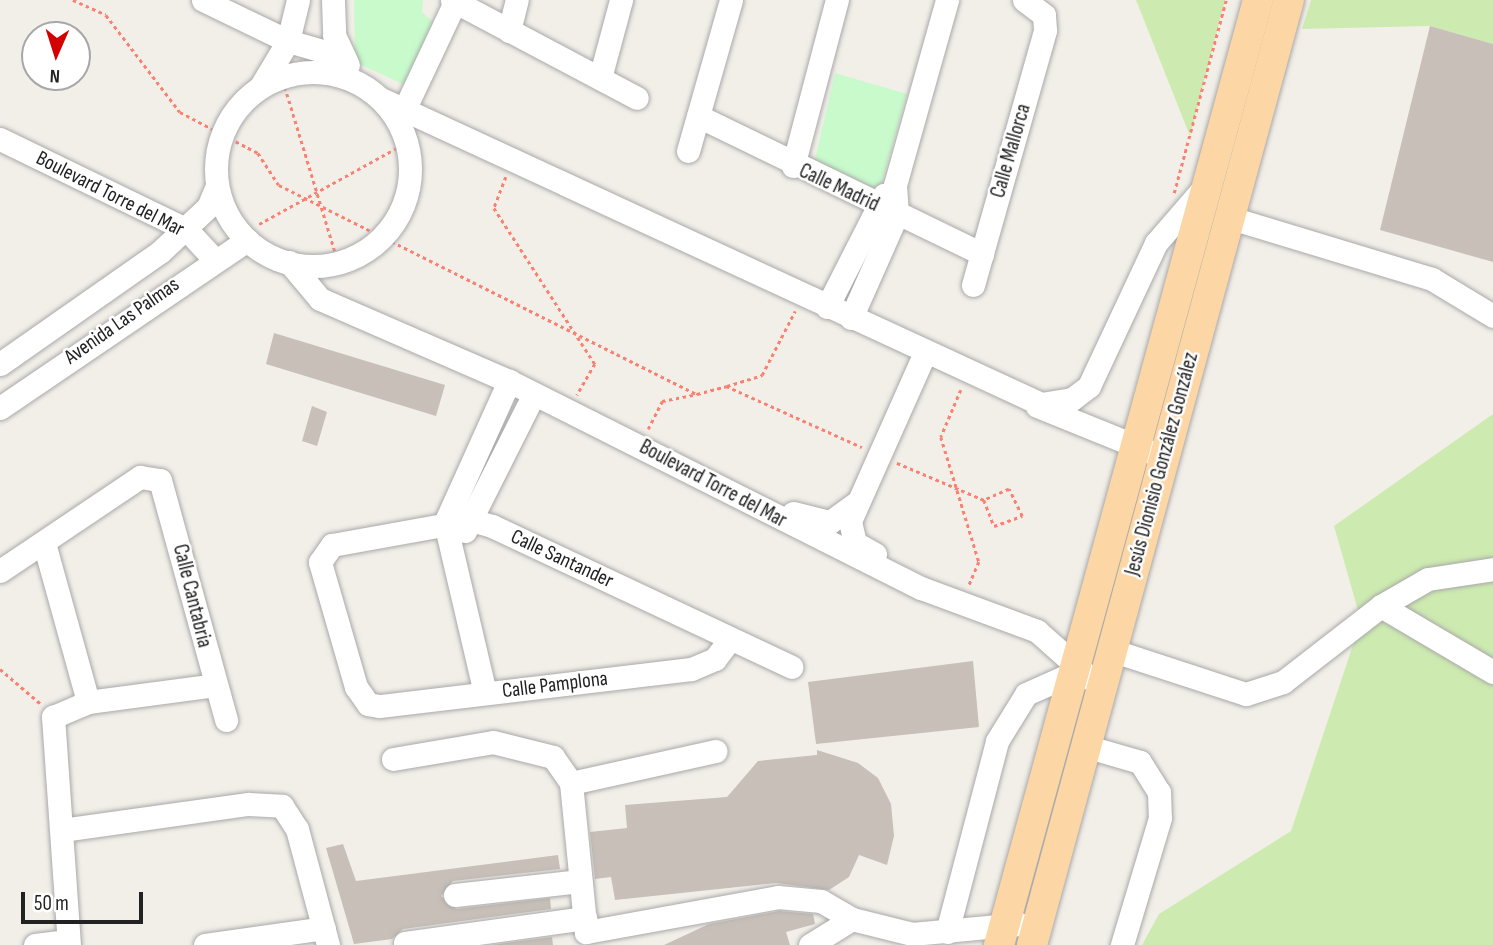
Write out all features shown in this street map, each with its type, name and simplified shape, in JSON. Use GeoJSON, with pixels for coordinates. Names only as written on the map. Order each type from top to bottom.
{"type":"FeatureCollection","features":[{"type":"Feature","properties":{"kind":"main road","name":"Jesús Dionisio González González"},"geometry":{"type":"LineString","coordinates":[[1002,933],[1258,0]]}},
{"type":"Feature","properties":{"kind":"main road","name":"Jesús Dionisio González González"},"geometry":{"type":"LineString","coordinates":[[1034,937],[1289,0]]}},
{"type":"Feature","properties":{"kind":"street"},"geometry":{"type":"LineString","coordinates":[[203,0],[288,41],[340,55],[375,94],[406,143],[410,176],[404,203],[381,237],[338,261],[289,262],[244,237],[217,186],[222,135],[239,105],[271,82],[315,71],[375,94],[406,106],[514,156],[924,355],[1023,400],[1163,457]]}},
{"type":"Feature","properties":{"kind":"street"},"geometry":{"type":"LineString","coordinates":[[271,82],[288,41],[298,0]]}},
{"type":"Feature","properties":{"kind":"street"},"geometry":{"type":"LineString","coordinates":[[334,0],[340,55]]}},
{"type":"Feature","properties":{"kind":"street"},"geometry":{"type":"LineString","coordinates":[[509,31],[517,0]]}},
{"type":"Feature","properties":{"kind":"street"},"geometry":{"type":"LineString","coordinates":[[600,78],[621,0]]}},
{"type":"Feature","properties":{"kind":"street"},"geometry":{"type":"LineString","coordinates":[[688,151],[731,0]]}},
{"type":"Feature","properties":{"kind":"street"},"geometry":{"type":"LineString","coordinates":[[793,166],[837,0]]}},
{"type":"Feature","properties":{"kind":"street"},"geometry":{"type":"LineString","coordinates":[[850,318],[897,214],[895,185],[947,0]]}},
{"type":"Feature","properties":{"kind":"street","name":"Calle Mallorca"},"geometry":{"type":"LineString","coordinates":[[973,285],[1045,17],[1024,0]]}},
{"type":"Feature","properties":{"kind":"street"},"geometry":{"type":"LineString","coordinates":[[406,106],[454,1],[637,98]]}},
{"type":"Feature","properties":{"kind":"street","name":"Calle Madrid"},"geometry":{"type":"LineString","coordinates":[[698,116],[793,166],[982,254]]}},
{"type":"Feature","properties":{"kind":"street","name":"Boulevard Torre del Mar"},"geometry":{"type":"LineString","coordinates":[[0,139],[187,230],[214,258]]}},
{"type":"Feature","properties":{"kind":"street"},"geometry":{"type":"LineString","coordinates":[[827,307],[875,204],[895,185]]}},
{"type":"Feature","properties":{"kind":"street","name":"Avenida Las Palmas"},"geometry":{"type":"LineString","coordinates":[[0,364],[187,230],[217,186]]}},
{"type":"Feature","properties":{"kind":"street"},"geometry":{"type":"LineString","coordinates":[[1023,400],[1060,403],[1089,387],[1166,227],[1206,186]]}},
{"type":"Feature","properties":{"kind":"street"},"geometry":{"type":"LineString","coordinates":[[1228,217],[1432,279],[1493,316]]}},
{"type":"Feature","properties":{"kind":"street","name":"Avenida Las Palmas"},"geometry":{"type":"LineString","coordinates":[[0,408],[244,237]]}},
{"type":"Feature","properties":{"kind":"street","name":"Boulevard Torre del Mar"},"geometry":{"type":"LineString","coordinates":[[289,262],[320,299],[509,381],[742,495],[766,514],[921,588],[956,598],[1037,631],[1073,667],[1100,687]]}},
{"type":"Feature","properties":{"kind":"street"},"geometry":{"type":"LineString","coordinates":[[924,355],[855,505],[850,529],[855,542],[956,598]]}},
{"type":"Feature","properties":{"kind":"street"},"geometry":{"type":"LineString","coordinates":[[485,693],[445,523],[509,381]]}},
{"type":"Feature","properties":{"kind":"street"},"geometry":{"type":"LineString","coordinates":[[451,556],[534,394]]}},
{"type":"Feature","properties":{"kind":"street"},"geometry":{"type":"LineString","coordinates":[[477,453],[499,463]]}},
{"type":"Feature","properties":{"kind":"street","name":"Calle Cantabria"},"geometry":{"type":"LineString","coordinates":[[44,543],[140,477],[153,477],[164,485],[226,720]]}},
{"type":"Feature","properties":{"kind":"street"},"geometry":{"type":"LineString","coordinates":[[742,495],[822,522],[837,520],[855,505]]}},
{"type":"Feature","properties":{"kind":"street"},"geometry":{"type":"LineString","coordinates":[[445,523],[471,520]]}},
{"type":"Feature","properties":{"kind":"street","name":"Calle Santander"},"geometry":{"type":"LineString","coordinates":[[471,520],[791,667]]}},
{"type":"Feature","properties":{"kind":"street","name":"Calle Pamplona"},"geometry":{"type":"LineString","coordinates":[[445,523],[332,545],[322,554],[321,573],[356,687],[368,704],[691,669],[716,659],[730,639]]}},
{"type":"Feature","properties":{"kind":"street"},"geometry":{"type":"LineString","coordinates":[[0,571],[44,543],[88,702]]}},
{"type":"Feature","properties":{"kind":"street"},"geometry":{"type":"LineString","coordinates":[[1111,650],[1246,694],[1283,682],[1381,606],[1428,579],[1493,569]]}},
{"type":"Feature","properties":{"kind":"street"},"geometry":{"type":"LineString","coordinates":[[1381,606],[1493,672]]}},
{"type":"Feature","properties":{"kind":"street"},"geometry":{"type":"LineString","coordinates":[[947,932],[997,741],[1026,694],[1073,667]]}},
{"type":"Feature","properties":{"kind":"street"},"geometry":{"type":"LineString","coordinates":[[35,945],[68,943],[53,717],[88,702],[215,685]]}},
{"type":"Feature","properties":{"kind":"street"},"geometry":{"type":"LineString","coordinates":[[393,759],[493,742],[525,745],[553,757],[571,783],[586,932]]}},
{"type":"Feature","properties":{"kind":"street"},"geometry":{"type":"LineString","coordinates":[[1085,746],[1140,762],[1159,792],[1160,818],[1122,945]]}},
{"type":"Feature","properties":{"kind":"street"},"geometry":{"type":"LineString","coordinates":[[571,783],[715,751]]}},
{"type":"Feature","properties":{"kind":"street"},"geometry":{"type":"LineString","coordinates":[[62,830],[248,804],[282,806],[297,829],[326,937],[205,945]]}},
{"type":"Feature","properties":{"kind":"street"},"geometry":{"type":"LineString","coordinates":[[456,895],[580,881]]}},
{"type":"Feature","properties":{"kind":"street"},"geometry":{"type":"LineString","coordinates":[[405,943],[586,932],[778,897],[821,901],[852,919],[912,934],[1002,933],[1034,937]]}},
{"type":"Feature","properties":{"kind":"street"},"geometry":{"type":"LineString","coordinates":[[810,945],[852,919]]}},
{"type":"Feature","properties":{"kind":"path"},"geometry":{"type":"LineString","coordinates":[[73,0],[106,15],[180,112],[258,153],[279,185],[697,394]]}},
{"type":"Feature","properties":{"kind":"path"},"geometry":{"type":"LineString","coordinates":[[1166,227],[1226,0]]}},
{"type":"Feature","properties":{"kind":"path"},"geometry":{"type":"LineString","coordinates":[[271,82],[316,192],[338,261]]}},
{"type":"Feature","properties":{"kind":"path"},"geometry":{"type":"LineString","coordinates":[[244,237],[304,198],[406,143]]}},
{"type":"Feature","properties":{"kind":"path"},"geometry":{"type":"LineString","coordinates":[[514,156],[494,208],[595,364],[569,410]]}},
{"type":"Feature","properties":{"kind":"path"},"geometry":{"type":"LineString","coordinates":[[639,445],[662,401],[762,375],[803,295]]}},
{"type":"Feature","properties":{"kind":"path"},"geometry":{"type":"LineString","coordinates":[[956,598],[979,562],[941,437],[967,374]]}},
{"type":"Feature","properties":{"kind":"path"},"geometry":{"type":"LineString","coordinates":[[726,386],[984,500],[994,526],[1022,516],[1009,489],[984,500]]}},
{"type":"Feature","properties":{"kind":"path"},"geometry":{"type":"LineString","coordinates":[[0,669],[53,717]]}},
{"type":"Feature","properties":{"kind":"green space"},"geometry":{"type":"Polygon","coordinates":[[[354,0],[423,0],[422,12],[434,23],[407,86],[355,62],[354,0]]]}},
{"type":"Feature","properties":{"kind":"green space"},"geometry":{"type":"Polygon","coordinates":[[[1136,0],[1225,0],[1190,136],[1136,0]]]}},
{"type":"Feature","properties":{"kind":"green space"},"geometry":{"type":"Polygon","coordinates":[[[1311,0],[1493,0],[1493,44],[1430,26],[1302,29],[1311,0]]]}},
{"type":"Feature","properties":{"kind":"green space"},"geometry":{"type":"Polygon","coordinates":[[[835,73],[907,94],[879,192],[814,164],[835,73]]]}},
{"type":"Feature","properties":{"kind":"green space"},"geometry":{"type":"Polygon","coordinates":[[[1493,414],[1493,945],[1142,945],[1159,914],[1291,831],[1361,621],[1334,526],[1493,414]]]}},
{"type":"Feature","properties":{"kind":"building"},"geometry":{"type":"Polygon","coordinates":[[[1430,26],[1493,44],[1493,262],[1380,230],[1430,26]]]}},
{"type":"Feature","properties":{"kind":"building"},"geometry":{"type":"Polygon","coordinates":[[[274,333],[445,385],[436,416],[266,364],[274,333]]]}},
{"type":"Feature","properties":{"kind":"building"},"geometry":{"type":"Polygon","coordinates":[[[312,406],[327,412],[317,446],[302,441],[312,406]]]}},
{"type":"Feature","properties":{"kind":"building"},"geometry":{"type":"Polygon","coordinates":[[[973,661],[979,727],[816,744],[808,682],[973,661]]]}},
{"type":"Feature","properties":{"kind":"building"},"geometry":{"type":"Polygon","coordinates":[[[817,750],[858,763],[878,778],[891,804],[894,836],[887,865],[859,855],[849,877],[829,890],[776,883],[615,900],[611,877],[595,879],[590,832],[627,828],[625,805],[727,797],[758,761],[817,755],[817,750]]]}},
{"type":"Feature","properties":{"kind":"building"},"geometry":{"type":"Polygon","coordinates":[[[343,844],[356,881],[558,855],[560,869],[453,881],[441,896],[456,909],[550,898],[551,909],[403,929],[392,939],[354,944],[326,848],[343,844]]]}},
{"type":"Feature","properties":{"kind":"building"},"geometry":{"type":"Polygon","coordinates":[[[779,911],[813,914],[815,924],[786,932],[790,945],[664,945],[709,924],[779,911]]]}},
{"type":"Feature","properties":{"kind":"building"},"geometry":{"type":"Polygon","coordinates":[[[552,937],[553,945],[492,945],[552,937]]]}}]}
